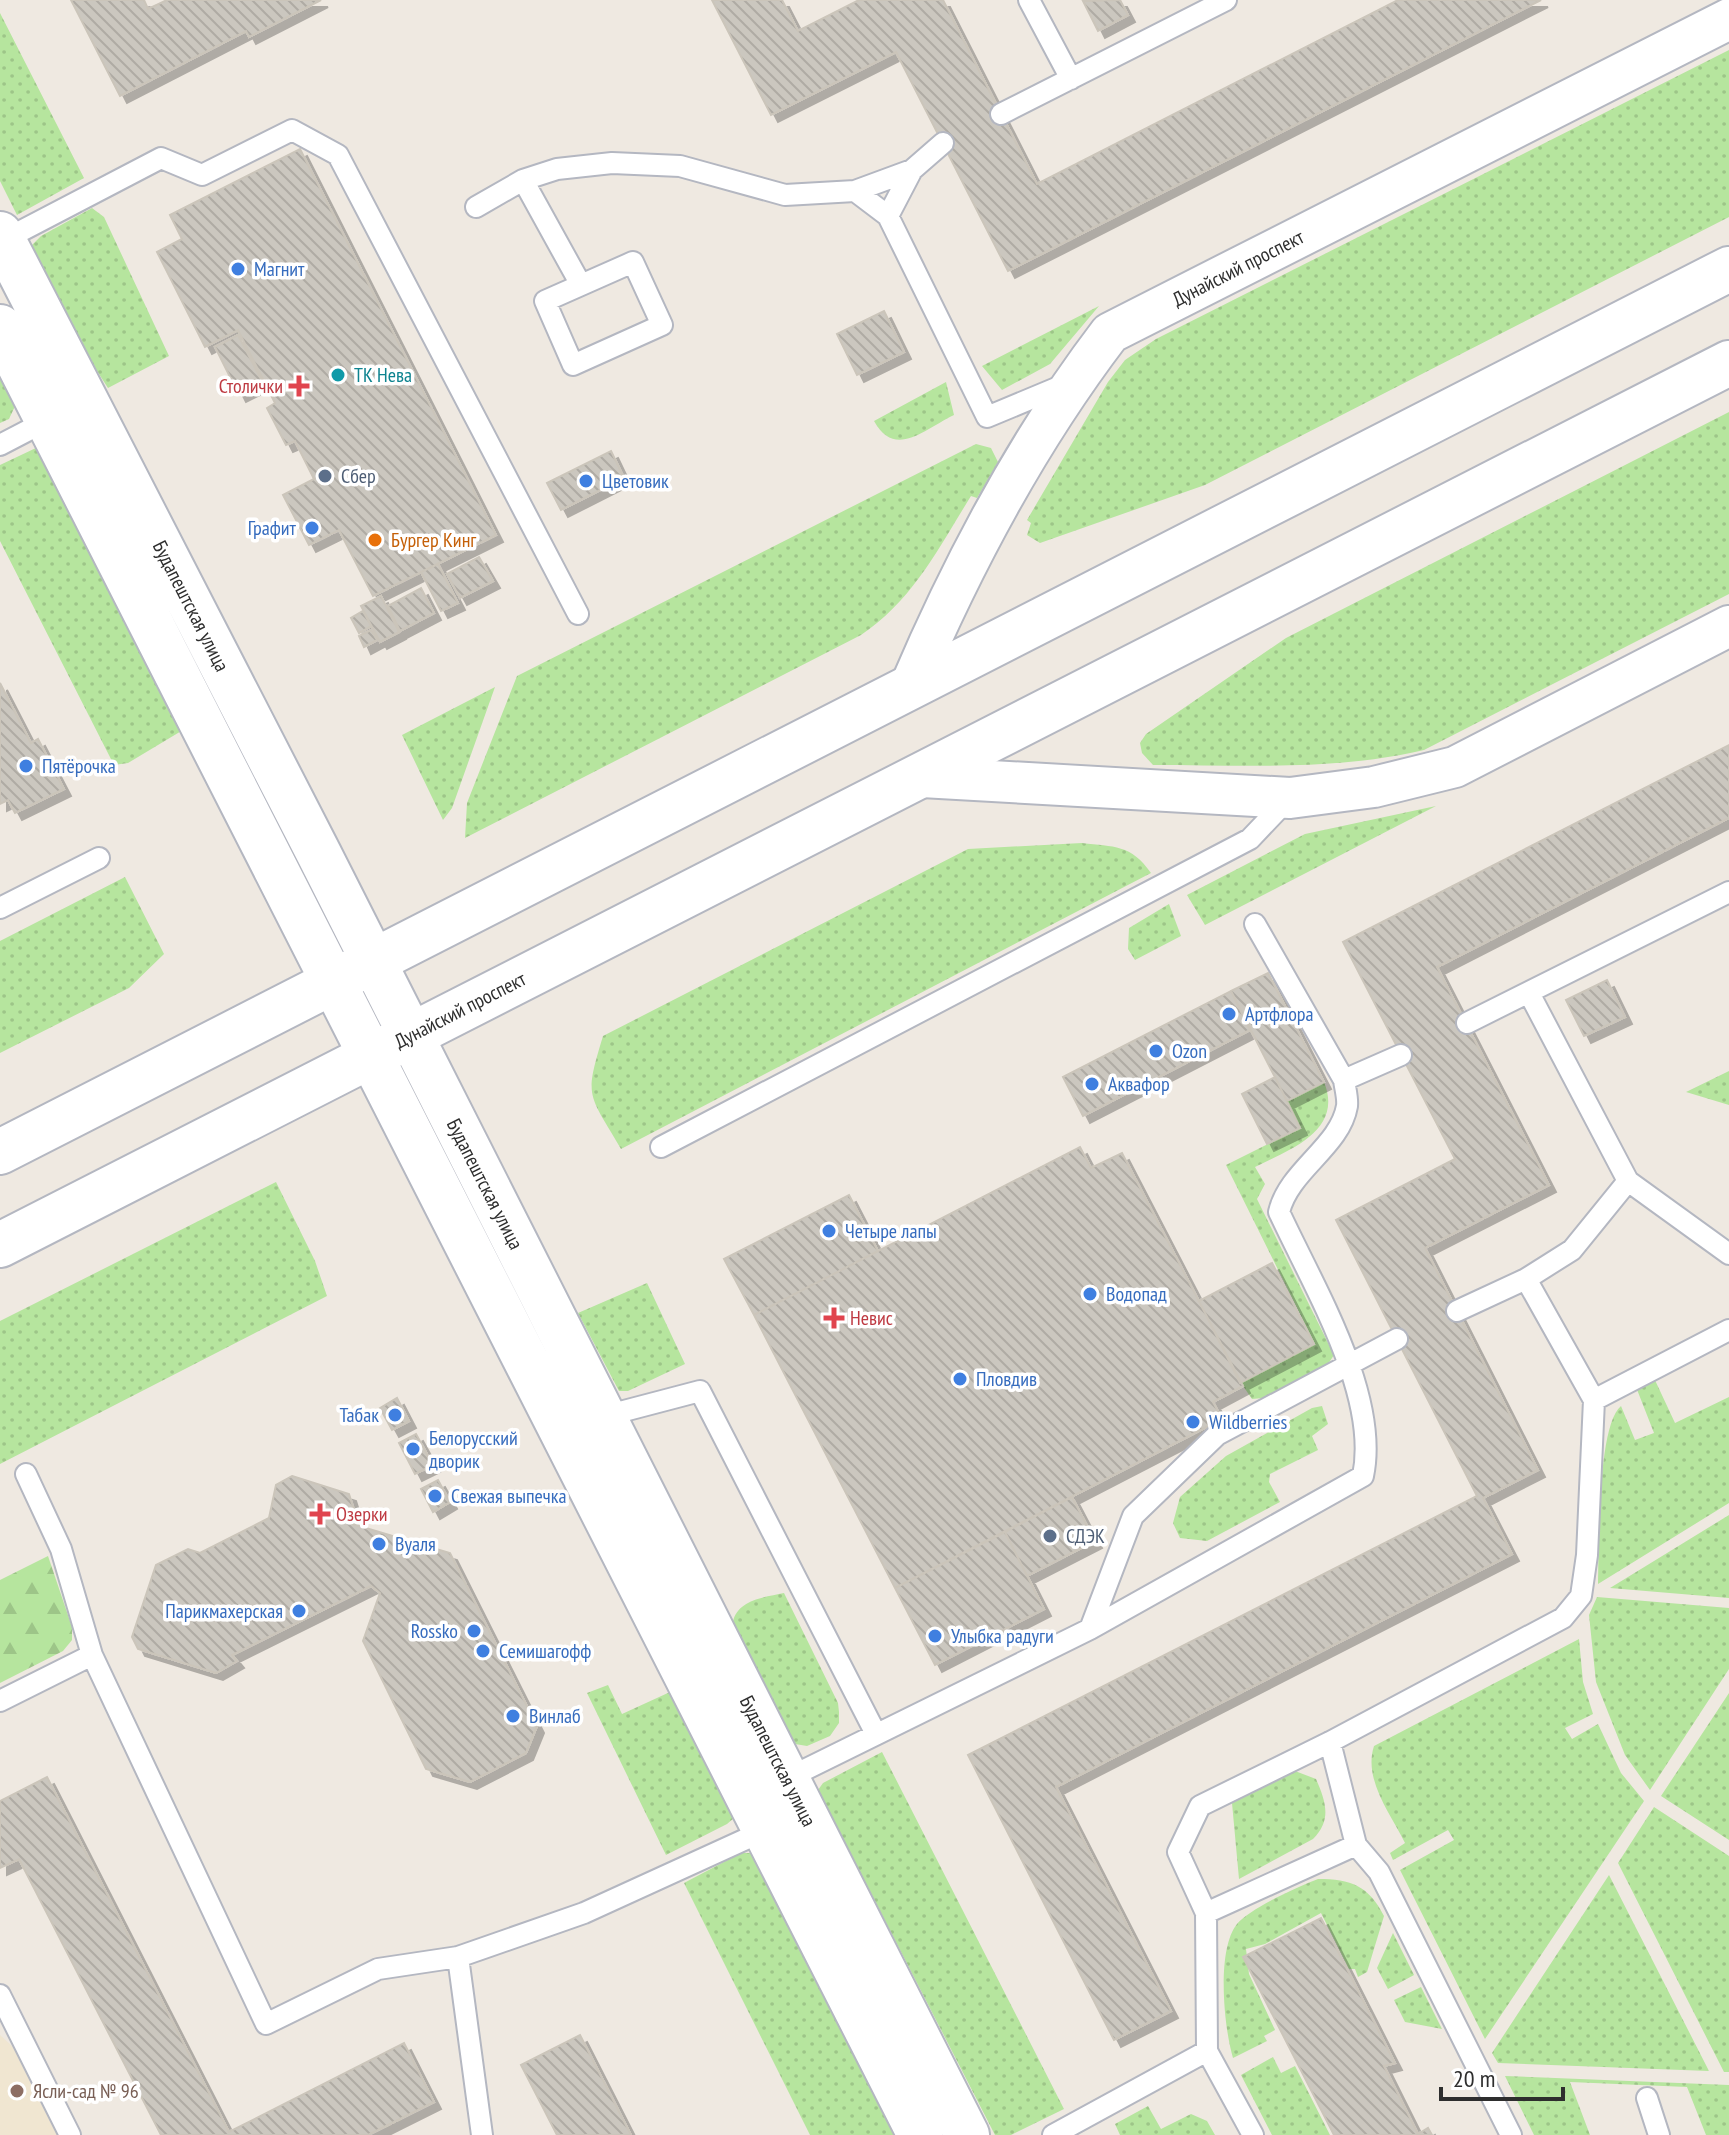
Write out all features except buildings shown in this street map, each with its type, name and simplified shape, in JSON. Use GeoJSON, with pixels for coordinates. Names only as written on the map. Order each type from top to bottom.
{"type":"FeatureCollection","features":[{"type":"Feature","properties":{"kind":"street","name":"Дунайский проспект"},"geometry":{"type":"LineString","coordinates":[[910,687],[948,596],[1074,381],[1110,333],[1729,19]]}},
{"type":"Feature","properties":{"kind":"street","name":"Будапештская улица"},"geometry":{"type":"LineString","coordinates":[[1,239],[391,1045],[566,1437],[920,2135]]}},
{"type":"Feature","properties":{"kind":"street"},"geometry":{"type":"LineString","coordinates":[[0,1152],[1729,269]]}},
{"type":"Feature","properties":{"kind":"street","name":"Будапештская улица"},"geometry":{"type":"LineString","coordinates":[[0,327],[48,420],[354,971]]}},
{"type":"Feature","properties":{"kind":"street","name":"Дунайский проспект"},"geometry":{"type":"LineString","coordinates":[[0,1245],[1729,363]]}},
{"type":"Feature","properties":{"kind":"street"},"geometry":{"type":"LineString","coordinates":[[922,777],[1290,798],[1374,787],[1455,767],[1729,626]]}},
{"type":"Feature","properties":{"kind":"street","name":"Будапештская улица"},"geometry":{"type":"LineString","coordinates":[[391,1045],[603,1415],[967,2135]]}},
{"type":"Feature","properties":{"kind":"lane"},"geometry":{"type":"LineString","coordinates":[[1029,0],[1071,79]]}},
{"type":"Feature","properties":{"kind":"lane"},"geometry":{"type":"LineString","coordinates":[[1001,114],[1226,0]]}},
{"type":"Feature","properties":{"kind":"lane"},"geometry":{"type":"LineString","coordinates":[[1,239],[161,158],[202,175],[292,130],[338,155],[578,614]]}},
{"type":"Feature","properties":{"kind":"lane"},"geometry":{"type":"LineString","coordinates":[[476,207],[523,180],[557,169],[651,163],[680,166],[785,195],[855,191],[912,170],[943,143]]}},
{"type":"Feature","properties":{"kind":"lane"},"geometry":{"type":"LineString","coordinates":[[888,216],[912,170]]}},
{"type":"Feature","properties":{"kind":"lane"},"geometry":{"type":"LineString","coordinates":[[523,180],[581,285]]}},
{"type":"Feature","properties":{"kind":"lane"},"geometry":{"type":"LineString","coordinates":[[855,191],[888,216],[987,417],[1074,381]]}},
{"type":"Feature","properties":{"kind":"lane"},"geometry":{"type":"LineString","coordinates":[[633,262],[662,325],[573,365],[545,301],[581,285],[633,262]]}},
{"type":"Feature","properties":{"kind":"lane"},"geometry":{"type":"LineString","coordinates":[[0,445],[48,420]]}},
{"type":"Feature","properties":{"kind":"lane"},"geometry":{"type":"LineString","coordinates":[[661,1147],[1237,847],[1250,839],[1290,798]]}},
{"type":"Feature","properties":{"kind":"lane"},"geometry":{"type":"LineString","coordinates":[[0,908],[99,858]]}},
{"type":"Feature","properties":{"kind":"lane"},"geometry":{"type":"LineString","coordinates":[[1467,1023],[1729,892]]}},
{"type":"Feature","properties":{"kind":"lane"},"geometry":{"type":"LineString","coordinates":[[26,1474],[61,1549],[92,1655],[266,2024],[378,1969],[458,1957],[584,1913],[795,1795],[876,1734],[1090,1629],[1363,1476],[1368,1452],[1359,1388],[1279,1212],[1284,1191],[1328,1142],[1347,1106],[1344,1080],[1255,924]]}},
{"type":"Feature","properties":{"kind":"lane"},"geometry":{"type":"LineString","coordinates":[[1529,993],[1628,1181],[1729,1254]]}},
{"type":"Feature","properties":{"kind":"lane"},"geometry":{"type":"LineString","coordinates":[[1344,1080],[1401,1055]]}},
{"type":"Feature","properties":{"kind":"lane"},"geometry":{"type":"LineString","coordinates":[[1457,1311],[1526,1279],[1572,1250],[1628,1181]]}},
{"type":"Feature","properties":{"kind":"lane"},"geometry":{"type":"LineString","coordinates":[[1253,2135],[1207,2051],[1206,1913],[1178,1852],[1200,1806],[1330,1742],[1563,1618],[1581,1596],[1587,1555],[1594,1400],[1526,1279]]}},
{"type":"Feature","properties":{"kind":"lane"},"geometry":{"type":"LineString","coordinates":[[1594,1400],[1729,1330]]}},
{"type":"Feature","properties":{"kind":"lane"},"geometry":{"type":"LineString","coordinates":[[1090,1629],[1133,1516],[1217,1435],[1350,1367],[1397,1339]]}},
{"type":"Feature","properties":{"kind":"lane"},"geometry":{"type":"LineString","coordinates":[[566,1437],[603,1415],[700,1391],[876,1734]]}},
{"type":"Feature","properties":{"kind":"lane"},"geometry":{"type":"LineString","coordinates":[[0,1701],[92,1655]]}},
{"type":"Feature","properties":{"kind":"lane"},"geometry":{"type":"LineString","coordinates":[[1330,1742],[1356,1845],[1379,1872],[1511,2135]]}},
{"type":"Feature","properties":{"kind":"lane"},"geometry":{"type":"LineString","coordinates":[[757,1814],[795,1795]]}},
{"type":"Feature","properties":{"kind":"lane"},"geometry":{"type":"LineString","coordinates":[[1206,1913],[1356,1845]]}},
{"type":"Feature","properties":{"kind":"lane"},"geometry":{"type":"LineString","coordinates":[[458,1957],[482,2135]]}},
{"type":"Feature","properties":{"kind":"lane"},"geometry":{"type":"LineString","coordinates":[[0,1995],[70,2135]]}},
{"type":"Feature","properties":{"kind":"lane"},"geometry":{"type":"LineString","coordinates":[[1053,2135],[1207,2051]]}},
{"type":"Feature","properties":{"kind":"lane"},"geometry":{"type":"LineString","coordinates":[[1647,2098],[1659,2135]]}},
{"type":"Feature","properties":{"kind":"shaded area","name":"Ясли-сад № 96"},"geometry":{"type":"Polygon","coordinates":[[[0,2035],[13,2047],[57,2135],[0,2135],[0,2035]]]}},
{"type":"Feature","properties":{"kind":"green space"},"geometry":{"type":"Polygon","coordinates":[[[0,13],[84,178],[17,215],[0,181],[0,13]]]}},
{"type":"Feature","properties":{"kind":"green space"},"geometry":{"type":"Polygon","coordinates":[[[1729,50],[1729,217],[1205,485],[1040,543],[1027,535],[1031,523],[1027,520],[1108,382],[1125,360],[1156,339],[1729,50]]]}},
{"type":"Feature","properties":{"kind":"green space"},"geometry":{"type":"Polygon","coordinates":[[[92,208],[104,217],[169,356],[108,388],[84,351],[32,245],[41,236],[92,208]]]}},
{"type":"Feature","properties":{"kind":"green space"},"geometry":{"type":"Polygon","coordinates":[[[1099,306],[1050,364],[1002,390],[982,366],[1099,306]]]}},
{"type":"Feature","properties":{"kind":"green space"},"geometry":{"type":"Polygon","coordinates":[[[0,374],[16,404],[9,419],[0,423],[0,374]]]}},
{"type":"Feature","properties":{"kind":"green space"},"geometry":{"type":"Polygon","coordinates":[[[946,382],[954,415],[921,434],[900,440],[891,438],[874,421],[946,382]]]}},
{"type":"Feature","properties":{"kind":"green space"},"geometry":{"type":"Polygon","coordinates":[[[1729,412],[1729,594],[1424,750],[1357,761],[1255,766],[1153,765],[1142,753],[1140,743],[1146,734],[1286,638],[1729,412]]]}},
{"type":"Feature","properties":{"kind":"green space"},"geometry":{"type":"Polygon","coordinates":[[[976,444],[991,448],[998,462],[977,498],[971,496],[910,590],[861,635],[465,838],[467,803],[517,676],[976,444]]]}},
{"type":"Feature","properties":{"kind":"green space"},"geometry":{"type":"Polygon","coordinates":[[[38,447],[183,730],[128,763],[114,765],[0,541],[0,465],[38,447]]]}},
{"type":"Feature","properties":{"kind":"green space"},"geometry":{"type":"Polygon","coordinates":[[[495,687],[452,808],[443,820],[402,735],[495,687]]]}},
{"type":"Feature","properties":{"kind":"green space"},"geometry":{"type":"Polygon","coordinates":[[[1436,806],[1205,925],[1187,895],[1305,834],[1436,806]]]}},
{"type":"Feature","properties":{"kind":"green space"},"geometry":{"type":"Polygon","coordinates":[[[1082,843],[1129,852],[1151,873],[621,1149],[592,1095],[593,1072],[603,1036],[968,849],[1082,843]]]}},
{"type":"Feature","properties":{"kind":"green space"},"geometry":{"type":"Polygon","coordinates":[[[125,877],[164,954],[129,988],[0,1053],[0,941],[125,877]]]}},
{"type":"Feature","properties":{"kind":"green space"},"geometry":{"type":"Polygon","coordinates":[[[1169,904],[1181,936],[1135,960],[1128,949],[1129,928],[1169,904]]]}},
{"type":"Feature","properties":{"kind":"green space"},"geometry":{"type":"Polygon","coordinates":[[[1729,1071],[1729,1105],[1686,1092],[1729,1071]]]}},
{"type":"Feature","properties":{"kind":"green space"},"geometry":{"type":"Polygon","coordinates":[[[1324,1082],[1328,1099],[1320,1126],[1297,1146],[1255,1167],[1265,1184],[1257,1199],[1334,1355],[1328,1364],[1263,1398],[1252,1399],[1241,1383],[1315,1344],[1226,1165],[1300,1128],[1287,1101],[1324,1082]]]}},
{"type":"Feature","properties":{"kind":"green space"},"geometry":{"type":"Polygon","coordinates":[[[276,1182],[315,1261],[327,1296],[0,1464],[0,1321],[276,1182]]]}},
{"type":"Feature","properties":{"kind":"green space"},"geometry":{"type":"Polygon","coordinates":[[[647,1283],[685,1364],[628,1391],[619,1391],[578,1313],[647,1283]]]}},
{"type":"Feature","properties":{"kind":"green space"},"geometry":{"type":"Polygon","coordinates":[[[1654,1378],[1675,1423],[1729,1397],[1729,1503],[1598,1584],[1599,1518],[1607,1437],[1621,1406],[1635,1440],[1654,1433],[1636,1387],[1654,1378]]]}},
{"type":"Feature","properties":{"kind":"green space"},"geometry":{"type":"Polygon","coordinates":[[[1322,1406],[1328,1424],[1312,1436],[1318,1450],[1270,1474],[1269,1482],[1280,1502],[1207,1541],[1180,1538],[1173,1523],[1180,1497],[1226,1456],[1312,1408],[1322,1406]]]}},
{"type":"Feature","properties":{"kind":"green space"},"geometry":{"type":"Polygon","coordinates":[[[1729,1515],[1729,1598],[1610,1588],[1729,1515]]]}},
{"type":"Feature","properties":{"kind":"green space"},"geometry":{"type":"Polygon","coordinates":[[[48,1556],[72,1627],[72,1640],[63,1651],[0,1683],[0,1580],[48,1556]]]}},
{"type":"Feature","properties":{"kind":"green space"},"geometry":{"type":"Polygon","coordinates":[[[784,1593],[838,1703],[839,1723],[830,1736],[807,1746],[795,1744],[733,1622],[746,1604],[784,1593]]]}},
{"type":"Feature","properties":{"kind":"green space"},"geometry":{"type":"Polygon","coordinates":[[[1597,1597],[1729,1608],[1729,1669],[1650,1790],[1625,1755],[1596,1682],[1589,1615],[1597,1597]]]}},
{"type":"Feature","properties":{"kind":"green space"},"geometry":{"type":"Polygon","coordinates":[[[1579,1639],[1583,1682],[1593,1714],[1565,1728],[1572,1739],[1598,1724],[1621,1773],[1644,1801],[1485,2039],[1400,1870],[1454,1840],[1448,1830],[1393,1860],[1390,1853],[1405,1843],[1375,1784],[1372,1771],[1374,1746],[1579,1639]]]}},
{"type":"Feature","properties":{"kind":"green space"},"geometry":{"type":"Polygon","coordinates":[[[608,1685],[622,1714],[670,1692],[734,1818],[666,1855],[587,1693],[608,1685]]]}},
{"type":"Feature","properties":{"kind":"green space"},"geometry":{"type":"Polygon","coordinates":[[[1729,1693],[1729,1840],[1661,1796],[1729,1693]]]}},
{"type":"Feature","properties":{"kind":"green space"},"geometry":{"type":"Polygon","coordinates":[[[882,1752],[1064,2109],[1011,2135],[995,2135],[818,1790],[823,1783],[882,1752]]]}},
{"type":"Feature","properties":{"kind":"green space"},"geometry":{"type":"Polygon","coordinates":[[[1295,1771],[1316,1779],[1324,1803],[1323,1825],[1313,1839],[1239,1879],[1232,1803],[1295,1771]]]}},
{"type":"Feature","properties":{"kind":"green space"},"geometry":{"type":"Polygon","coordinates":[[[1654,1807],[1729,1856],[1729,2072],[1724,2072],[1618,1863],[1654,1807]]]}},
{"type":"Feature","properties":{"kind":"green space"},"geometry":{"type":"Polygon","coordinates":[[[741,1853],[751,1853],[895,2135],[810,2135],[684,1883],[741,1853]]]}},
{"type":"Feature","properties":{"kind":"green space"},"geometry":{"type":"Polygon","coordinates":[[[1609,1875],[1709,2071],[1498,2063],[1492,2053],[1609,1875]]]}},
{"type":"Feature","properties":{"kind":"green space"},"geometry":{"type":"Polygon","coordinates":[[[1318,1879],[1358,1886],[1372,1898],[1384,1916],[1367,1972],[1358,1977],[1355,1969],[1349,1969],[1321,1913],[1265,1944],[1246,1949],[1249,1974],[1275,2030],[1264,2036],[1267,2041],[1233,2058],[1224,1990],[1230,1936],[1237,1924],[1252,1912],[1318,1879]]]}},
{"type":"Feature","properties":{"kind":"green space"},"geometry":{"type":"Polygon","coordinates":[[[1393,1933],[1414,1975],[1388,1989],[1377,1968],[1393,1933]]]}},
{"type":"Feature","properties":{"kind":"green space"},"geometry":{"type":"Polygon","coordinates":[[[1421,1987],[1442,2029],[1405,2022],[1394,2000],[1421,1987]]]}},
{"type":"Feature","properties":{"kind":"green space"},"geometry":{"type":"Polygon","coordinates":[[[1273,2057],[1281,2073],[1295,2066],[1330,2135],[1272,2135],[1241,2075],[1273,2057]]]}},
{"type":"Feature","properties":{"kind":"green space"},"geometry":{"type":"Polygon","coordinates":[[[1505,2076],[1729,2085],[1729,2135],[1706,2135],[1687,2087],[1570,2082],[1590,2135],[1534,2135],[1505,2076]]]}},
{"type":"Feature","properties":{"kind":"green space"},"geometry":{"type":"Polygon","coordinates":[[[1148,2106],[1161,2129],[1191,2114],[1207,2121],[1215,2135],[1120,2135],[1115,2124],[1148,2106]]]}},
{"type":"Feature","properties":{"kind":"place","name":"Магнит"},"geometry":{"type":"Point","coordinates":[238,269]}},
{"type":"Feature","properties":{"kind":"place","name":"ТК Нева"},"geometry":{"type":"Point","coordinates":[338,375]}},
{"type":"Feature","properties":{"kind":"place","name":"Столички"},"geometry":{"type":"Point","coordinates":[299,386]}},
{"type":"Feature","properties":{"kind":"place","name":"Сбер"},"geometry":{"type":"Point","coordinates":[325,476]}},
{"type":"Feature","properties":{"kind":"place","name":"Цветовик"},"geometry":{"type":"Point","coordinates":[586,481]}},
{"type":"Feature","properties":{"kind":"place","name":"Графит"},"geometry":{"type":"Point","coordinates":[312,528]}},
{"type":"Feature","properties":{"kind":"place","name":"Бургер Кинг"},"geometry":{"type":"Point","coordinates":[375,540]}},
{"type":"Feature","properties":{"kind":"place","name":"Пятёрочка"},"geometry":{"type":"Point","coordinates":[26,766]}},
{"type":"Feature","properties":{"kind":"place","name":"Артфлора"},"geometry":{"type":"Point","coordinates":[1229,1014]}},
{"type":"Feature","properties":{"kind":"place","name":"Ozon"},"geometry":{"type":"Point","coordinates":[1156,1051]}},
{"type":"Feature","properties":{"kind":"place","name":"Аквафор"},"geometry":{"type":"Point","coordinates":[1092,1084]}},
{"type":"Feature","properties":{"kind":"place","name":"Четыре лапы"},"geometry":{"type":"Point","coordinates":[829,1231]}},
{"type":"Feature","properties":{"kind":"place","name":"Водопад"},"geometry":{"type":"Point","coordinates":[1090,1294]}},
{"type":"Feature","properties":{"kind":"place","name":"Невис"},"geometry":{"type":"Point","coordinates":[834,1318]}},
{"type":"Feature","properties":{"kind":"place","name":"Пловдив"},"geometry":{"type":"Point","coordinates":[960,1379]}},
{"type":"Feature","properties":{"kind":"place","name":"Табак"},"geometry":{"type":"Point","coordinates":[395,1415]}},
{"type":"Feature","properties":{"kind":"place","name":"Wildberries"},"geometry":{"type":"Point","coordinates":[1193,1422]}},
{"type":"Feature","properties":{"kind":"place","name":"Белорусский дворик"},"geometry":{"type":"Point","coordinates":[413,1449]}},
{"type":"Feature","properties":{"kind":"place","name":"Свежая выпечка"},"geometry":{"type":"Point","coordinates":[435,1496]}},
{"type":"Feature","properties":{"kind":"place","name":"Озерки"},"geometry":{"type":"Point","coordinates":[320,1514]}},
{"type":"Feature","properties":{"kind":"place","name":"СДЭК"},"geometry":{"type":"Point","coordinates":[1050,1536]}},
{"type":"Feature","properties":{"kind":"place","name":"Вуаля"},"geometry":{"type":"Point","coordinates":[379,1544]}},
{"type":"Feature","properties":{"kind":"place","name":"Парикмахерская"},"geometry":{"type":"Point","coordinates":[299,1611]}},
{"type":"Feature","properties":{"kind":"place","name":"Rossko"},"geometry":{"type":"Point","coordinates":[474,1631]}},
{"type":"Feature","properties":{"kind":"place","name":"Улыбка радуги"},"geometry":{"type":"Point","coordinates":[935,1636]}},
{"type":"Feature","properties":{"kind":"place","name":"Семишагофф"},"geometry":{"type":"Point","coordinates":[483,1651]}},
{"type":"Feature","properties":{"kind":"place","name":"Винлаб"},"geometry":{"type":"Point","coordinates":[513,1716]}},
{"type":"Feature","properties":{"kind":"place","name":"Ясли-сад № 96"},"geometry":{"type":"Point","coordinates":[17,2091]}}]}
